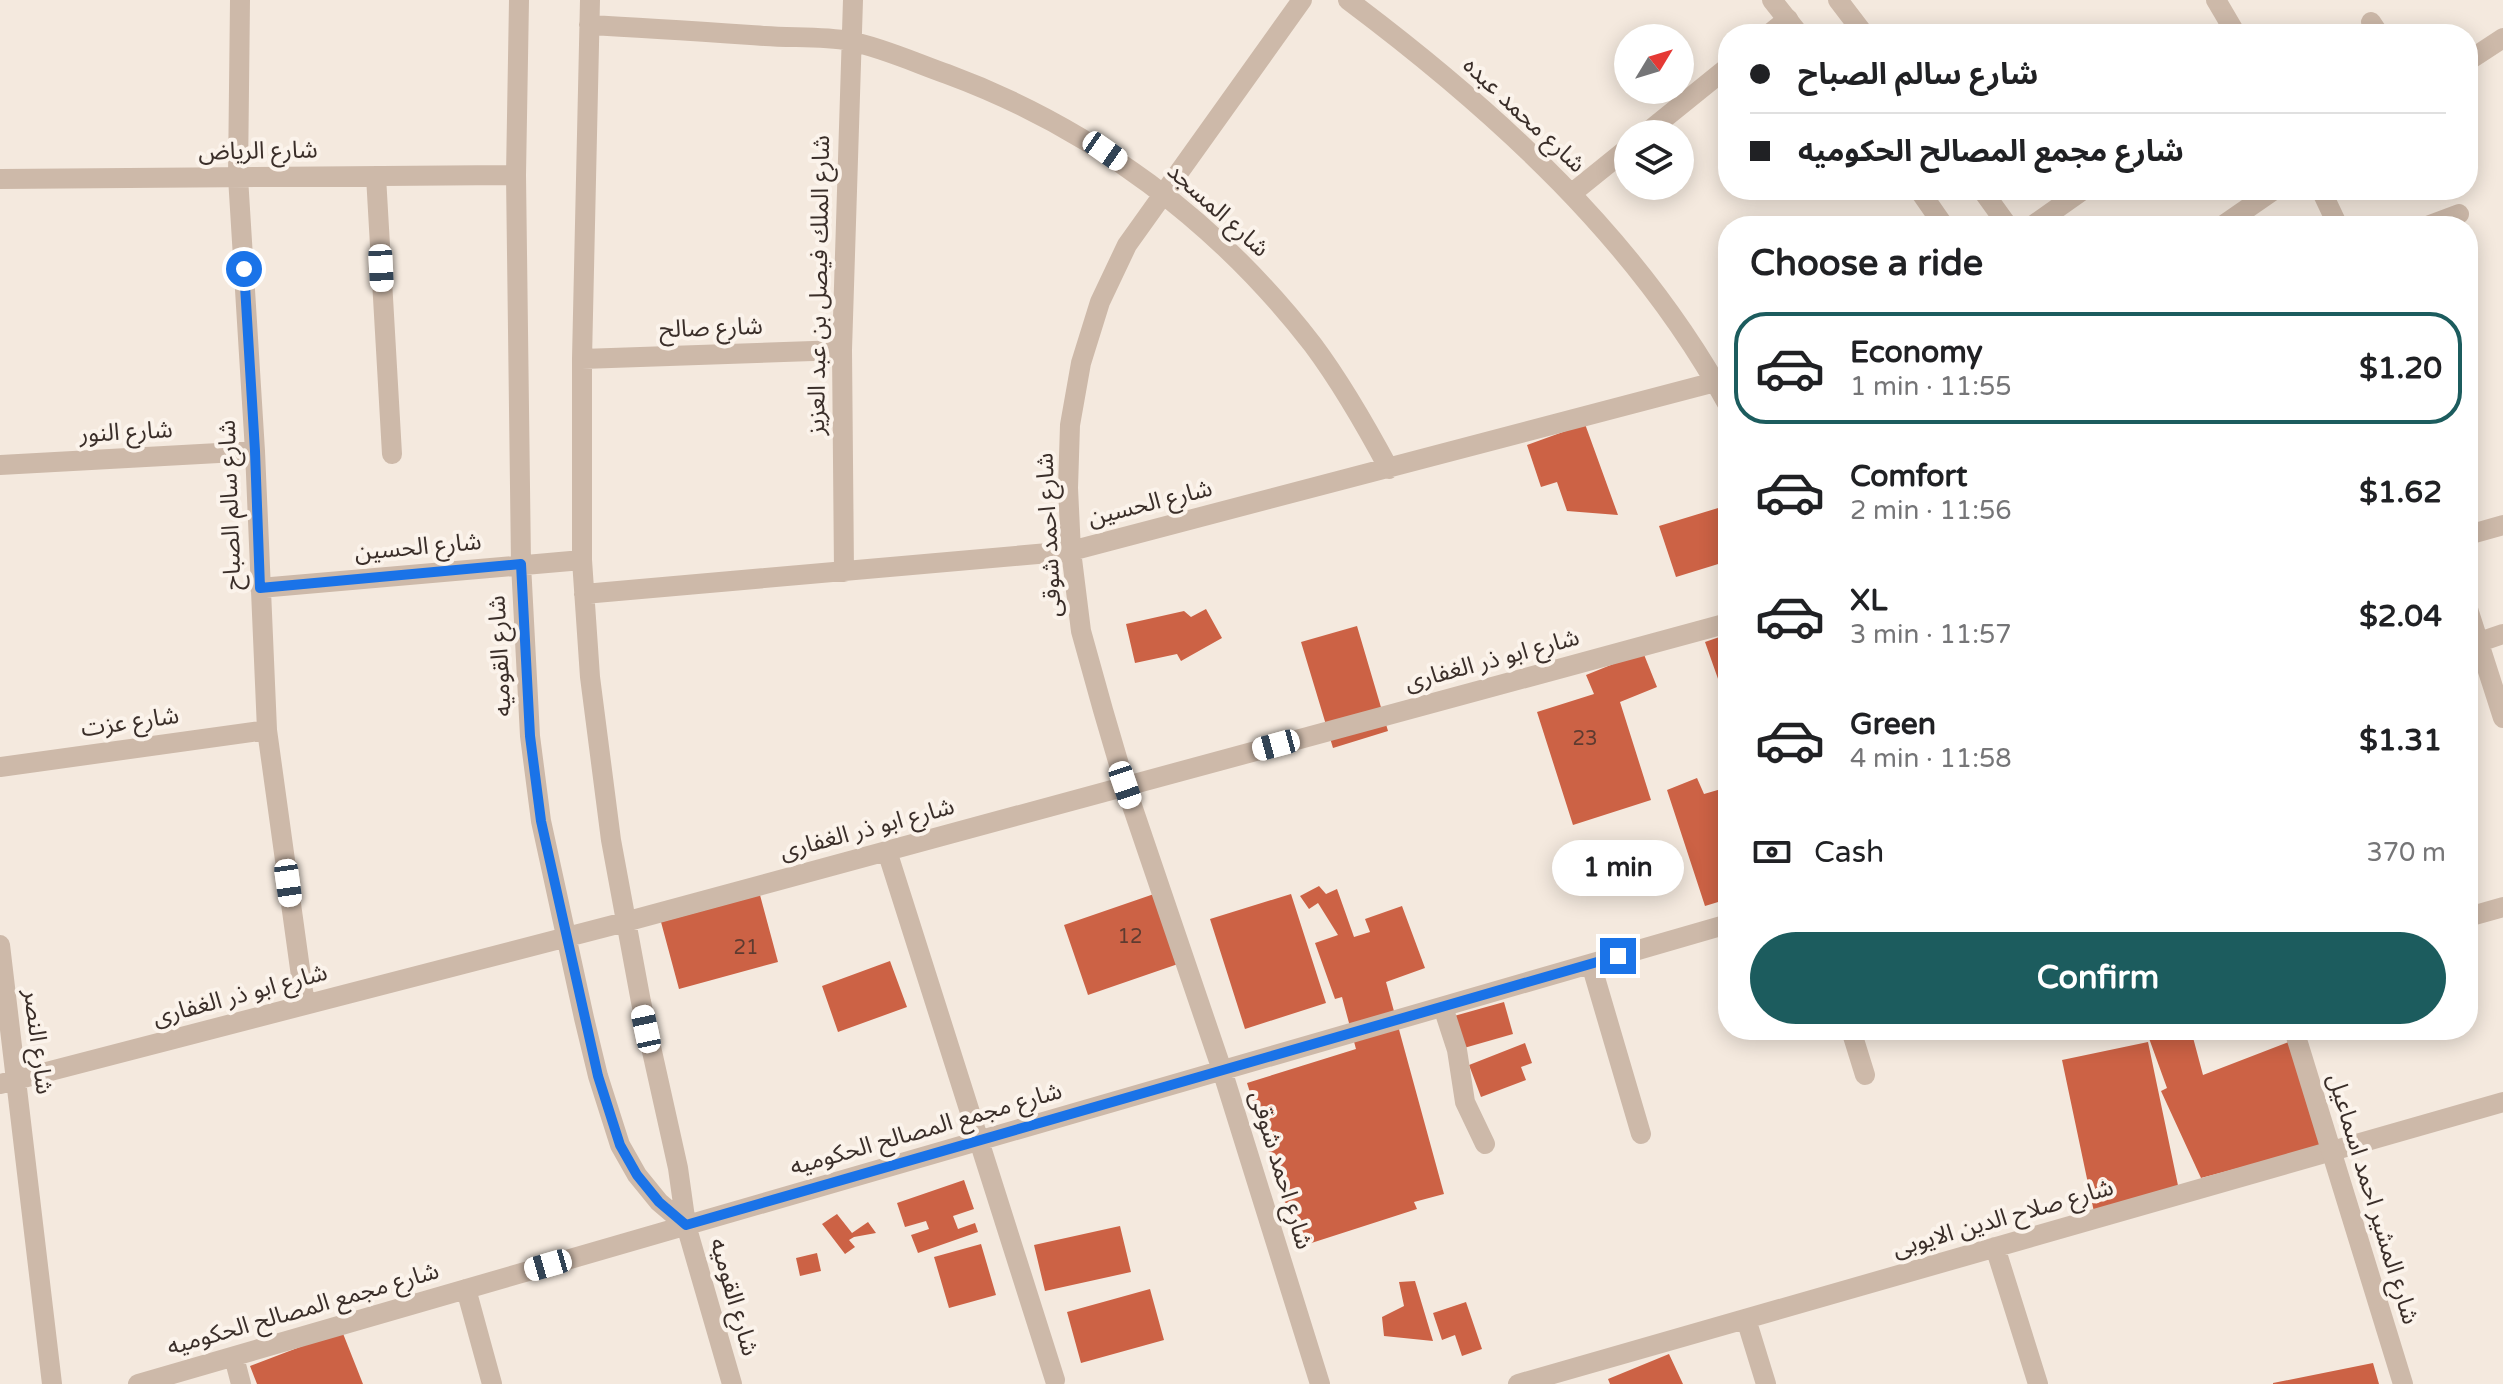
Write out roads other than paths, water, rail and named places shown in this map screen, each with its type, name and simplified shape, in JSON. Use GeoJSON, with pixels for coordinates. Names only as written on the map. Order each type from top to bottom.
{"type":"FeatureCollection","features":[{"type":"Feature","properties":{"kind":"street","name":"شارع سالم الصباح"},"geometry":{"type":"LineString","coordinates":[[240,0],[238,177],[255,451],[267,730],[305,1005]]}},
{"type":"Feature","properties":{"kind":"street","name":"شارع القوميه"},"geometry":{"type":"LineString","coordinates":[[519,0],[516,175],[521,564],[530,736],[541,821],[598,1076],[620,1145],[637,1175],[659,1202],[686,1225]]}},
{"type":"Feature","properties":{"kind":"street","name":"شارع القوميه"},"geometry":{"type":"LineString","coordinates":[[590,0],[582,359],[582,560],[600,758],[625,922],[678,1168],[686,1225],[732,1384]]}},
{"type":"Feature","properties":{"kind":"street","name":"شارع الملك فيصل بن عبد العزيز"},"geometry":{"type":"LineString","coordinates":[[844,572],[842,350],[853,0]]}},
{"type":"Feature","properties":{"kind":"street","name":"شارع احمد شوقى"},"geometry":{"type":"LineString","coordinates":[[1302,0],[1127,245],[1100,302],[1081,363],[1070,425],[1068,488],[1071,551],[1081,631],[1125,785],[1222,1070],[1320,1384]]}},
{"type":"Feature","properties":{"kind":"street","name":"شارع محمد عبده"},"geometry":{"type":"LineString","coordinates":[[1348,0],[1512,134],[1571,194],[1666,309],[1718,387]]}},
{"type":"Feature","properties":{"kind":"street"},"geometry":{"type":"LineString","coordinates":[[1772,0],[1791,24]]}},
{"type":"Feature","properties":{"kind":"street"},"geometry":{"type":"LineString","coordinates":[[1838,0],[1856,24]]}},
{"type":"Feature","properties":{"kind":"street"},"geometry":{"type":"LineString","coordinates":[[2216,0],[2230,24]]}},
{"type":"Feature","properties":{"kind":"street","name":"شارع المسجد"},"geometry":{"type":"LineString","coordinates":[[589,25],[850,41],[980,86],[1044,116],[1105,151],[1163,193],[1217,239],[1268,291],[1314,346],[1355,406],[1389,469]]}},
{"type":"Feature","properties":{"kind":"street"},"geometry":{"type":"LineString","coordinates":[[2478,54],[2503,38]]}},
{"type":"Feature","properties":{"kind":"street"},"geometry":{"type":"LineString","coordinates":[[1662,120],[1718,75]]}},
{"type":"Feature","properties":{"kind":"street"},"geometry":{"type":"LineString","coordinates":[[1571,194],[1614,159]]}},
{"type":"Feature","properties":{"kind":"street","name":"شارع الرياض"},"geometry":{"type":"LineString","coordinates":[[0,179],[516,175]]}},
{"type":"Feature","properties":{"kind":"street"},"geometry":{"type":"LineString","coordinates":[[376,176],[392,454]]}},
{"type":"Feature","properties":{"kind":"street"},"geometry":{"type":"LineString","coordinates":[[2046,216],[2069,200]]}},
{"type":"Feature","properties":{"kind":"street"},"geometry":{"type":"LineString","coordinates":[[2236,216],[2260,200]]}},
{"type":"Feature","properties":{"kind":"street"},"geometry":{"type":"LineString","coordinates":[[2454,216],[2459,214]]}},
{"type":"Feature","properties":{"kind":"street","name":"شارع صالح"},"geometry":{"type":"LineString","coordinates":[[582,359],[842,350]]}},
{"type":"Feature","properties":{"kind":"street","name":"شارع الحسين"},"geometry":{"type":"LineString","coordinates":[[584,594],[1071,551],[1715,382]]}},
{"type":"Feature","properties":{"kind":"street","name":"شارع النور"},"geometry":{"type":"LineString","coordinates":[[0,465],[255,451]]}},
{"type":"Feature","properties":{"kind":"street"},"geometry":{"type":"LineString","coordinates":[[2478,532],[2503,525]]}},
{"type":"Feature","properties":{"kind":"street","name":"شارع الحسين"},"geometry":{"type":"LineString","coordinates":[[260,588],[582,560]]}},
{"type":"Feature","properties":{"kind":"street","name":"شارع ابو ذر الغفارى"},"geometry":{"type":"LineString","coordinates":[[9,1082],[625,922],[1718,626]]}},
{"type":"Feature","properties":{"kind":"street"},"geometry":{"type":"LineString","coordinates":[[2478,642],[2503,634]]}},
{"type":"Feature","properties":{"kind":"street"},"geometry":{"type":"LineString","coordinates":[[2478,656],[2503,718]]}},
{"type":"Feature","properties":{"kind":"street","name":"شارع عزت"},"geometry":{"type":"LineString","coordinates":[[0,767],[267,730]]}},
{"type":"Feature","properties":{"kind":"street"},"geometry":{"type":"LineString","coordinates":[[887,851],[1055,1380]]}},
{"type":"Feature","properties":{"kind":"street"},"geometry":{"type":"LineString","coordinates":[[2478,914],[2503,907]]}},
{"type":"Feature","properties":{"kind":"street","name":"شارع مجمع المصالح الحكوميه"},"geometry":{"type":"LineString","coordinates":[[138,1384],[1718,927]]}},
{"type":"Feature","properties":{"kind":"street","name":"شارع النصر"},"geometry":{"type":"LineString","coordinates":[[0,945],[9,1082],[52,1384]]}},
{"type":"Feature","properties":{"kind":"street"},"geometry":{"type":"LineString","coordinates":[[1591,964],[1641,1134]]}},
{"type":"Feature","properties":{"kind":"street"},"geometry":{"type":"LineString","coordinates":[[1443,1007],[1457,1050],[1465,1102],[1485,1144]]}},
{"type":"Feature","properties":{"kind":"street"},"geometry":{"type":"LineString","coordinates":[[1854,1040],[1865,1075]]}},
{"type":"Feature","properties":{"kind":"street","name":"شارع المشير احمد اسماعيل"},"geometry":{"type":"LineString","coordinates":[[2297,1040],[2403,1384]]}},
{"type":"Feature","properties":{"kind":"street","name":"شارع صلاح الدين الايوبى"},"geometry":{"type":"LineString","coordinates":[[1518,1384],[2503,1102]]}},
{"type":"Feature","properties":{"kind":"street"},"geometry":{"type":"LineString","coordinates":[[1995,1247],[2038,1384]]}},
{"type":"Feature","properties":{"kind":"street"},"geometry":{"type":"LineString","coordinates":[[466,1289],[492,1384]]}},
{"type":"Feature","properties":{"kind":"street"},"geometry":{"type":"LineString","coordinates":[[1746,1319],[1766,1384]]}},
{"type":"Feature","properties":{"kind":"street"},"geometry":{"type":"LineString","coordinates":[[234,1357],[241,1384]]}}]}
